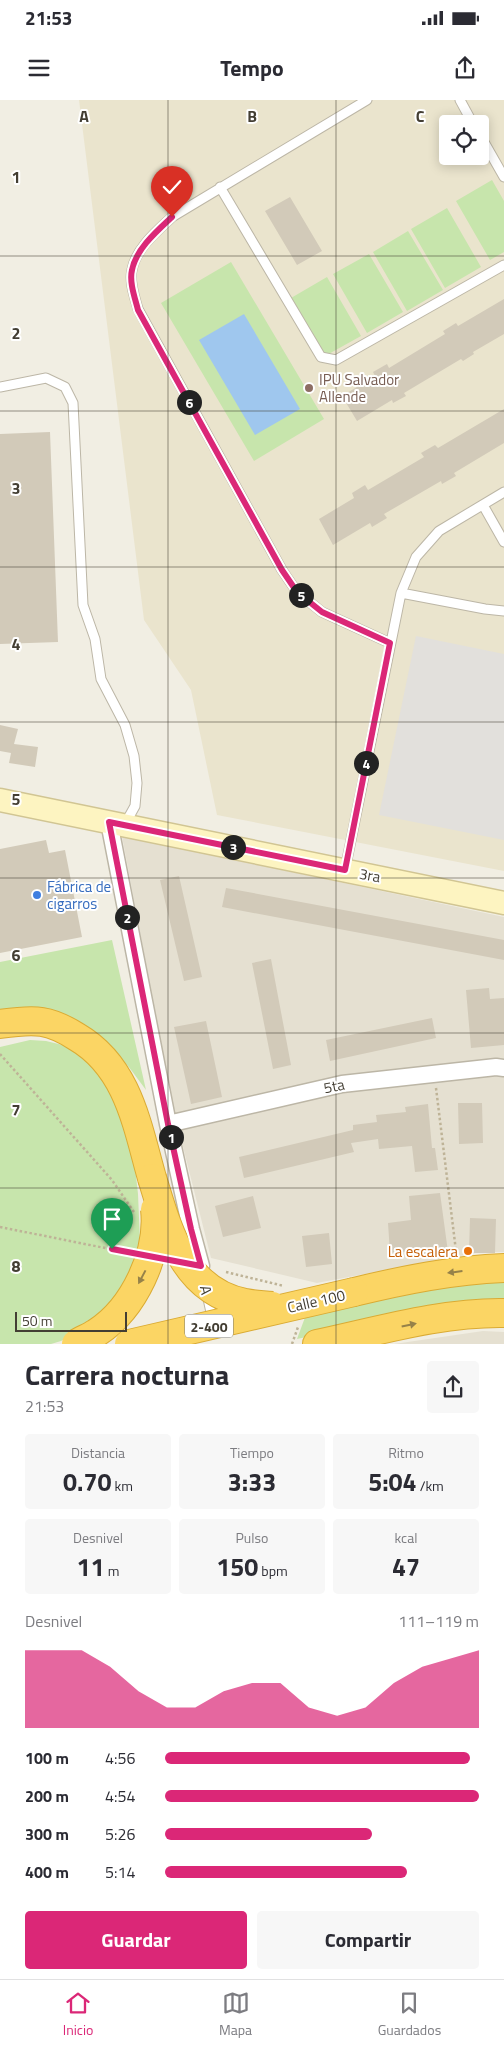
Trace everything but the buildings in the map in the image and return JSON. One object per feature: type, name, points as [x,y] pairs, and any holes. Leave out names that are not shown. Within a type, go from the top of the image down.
[{"type":"highway","points":[[0,1024],[44,1022],[66,1030],[82,1040],[111,1065],[118,1076],[131,1107],[173,1242],[193,1274],[211,1289],[244,1303],[290,1298]]},
{"type":"highway","points":[[0,1040],[32,1033],[52,1034],[82,1040]]},
{"type":"highway","points":[[76,1344],[97,1333],[119,1313],[144,1273],[152,1252],[155,1234],[156,1217],[152,1178]]},
{"type":"highway","name":"Calle 100","points":[[129,1344],[290,1298],[354,1292],[404,1280],[457,1272],[504,1268]]},
{"type":"highway","points":[[317,1344],[426,1321],[488,1313],[504,1313]]},
{"type":"street","name":"3ra","points":[[0,800],[504,903]]},
{"type":"street","name":"A","points":[[117,823],[168,1124],[201,1266]]},
{"type":"street","name":"5ta","points":[[168,1124],[342,1084],[504,1068]]},
{"type":"lane","points":[[367,100],[172,217],[153,234],[139,254],[132,271],[133,289],[138,310],[282,570],[297,592],[322,612],[390,643]]},
{"type":"lane","points":[[460,100],[469,115]]},
{"type":"lane","points":[[489,150],[504,176]]},
{"type":"lane","points":[[220,188],[321,357],[336,360],[504,265]]},
{"type":"lane","points":[[0,386],[46,378],[65,387],[74,402],[83,605],[94,639],[101,679],[125,725],[134,756],[137,782],[135,806],[117,823]]},
{"type":"lane","points":[[345,870],[401,593],[416,557],[439,531],[504,492]]},
{"type":"lane","points":[[483,505],[504,542]]},
{"type":"lane","points":[[401,593],[504,611]]},
{"type":"lane","name":"A","points":[[201,1266],[212,1317]]},
{"type":"path","points":[[0,1054],[112,1180],[135,1212]]},
{"type":"path","points":[[434,1074],[456,1251]]},
{"type":"path","points":[[0,1227],[131,1253]]},
{"type":"path","points":[[201,1266],[290,1298]]},
{"type":"shaded area","name":"IPU Salvador Allende","points":[[79,100],[504,100],[504,871],[217,815],[191,690],[144,620]]},
{"type":"shaded area","points":[[416,636],[504,654],[504,840],[379,815]]},
{"type":"shaded area","points":[[122,836],[504,917],[504,1252],[481,1252],[317,1283],[211,1258],[172,1103]]},
{"type":"shaded area","points":[[483,1331],[504,1332],[504,1344],[394,1344]]},
{"type":"green space","points":[[492,180],[504,201],[504,252],[490,260],[456,201]]},
{"type":"green space","points":[[447,208],[481,267],[445,288],[411,229]]},
{"type":"green space","points":[[408,231],[443,290],[407,311],[373,252]]},
{"type":"green space","points":[[369,254],[403,312],[367,333],[333,274]]},
{"type":"green space","points":[[231,262],[324,419],[254,461],[161,303]]},
{"type":"green space","points":[[327,277],[361,336],[325,356],[291,298]]},
{"type":"green space","points":[[112,940],[146,1090],[102,1038],[75,1019],[59,1013],[37,1009],[0,1012],[0,962]]},
{"type":"green space","points":[[30,1040],[46,1041],[75,1048],[103,1070],[133,1149],[138,1194],[140,1241],[128,1283],[90,1326],[51,1344],[0,1344],[0,1047]]},
{"type":"green space","points":[[504,1276],[504,1305],[409,1315],[297,1339],[307,1312]]},
{"type":"water","points":[[244,314],[300,409],[255,435],[199,340]]},
{"type":"place","name":"IPU Salvador Allende","points":[[309,388]]},
{"type":"place","name":"Fábrica de cigarros","points":[[37,895]]},
{"type":"place","name":"La escalera","points":[[468,1251]]},
{"type":"route","points":[[112,1249],[201,1266],[195,1248],[168,1124],[109,822],[345,870],[390,643],[322,612],[297,592],[282,570],[138,310],[133,289],[132,271],[139,254],[153,234],[172,217]]}]
